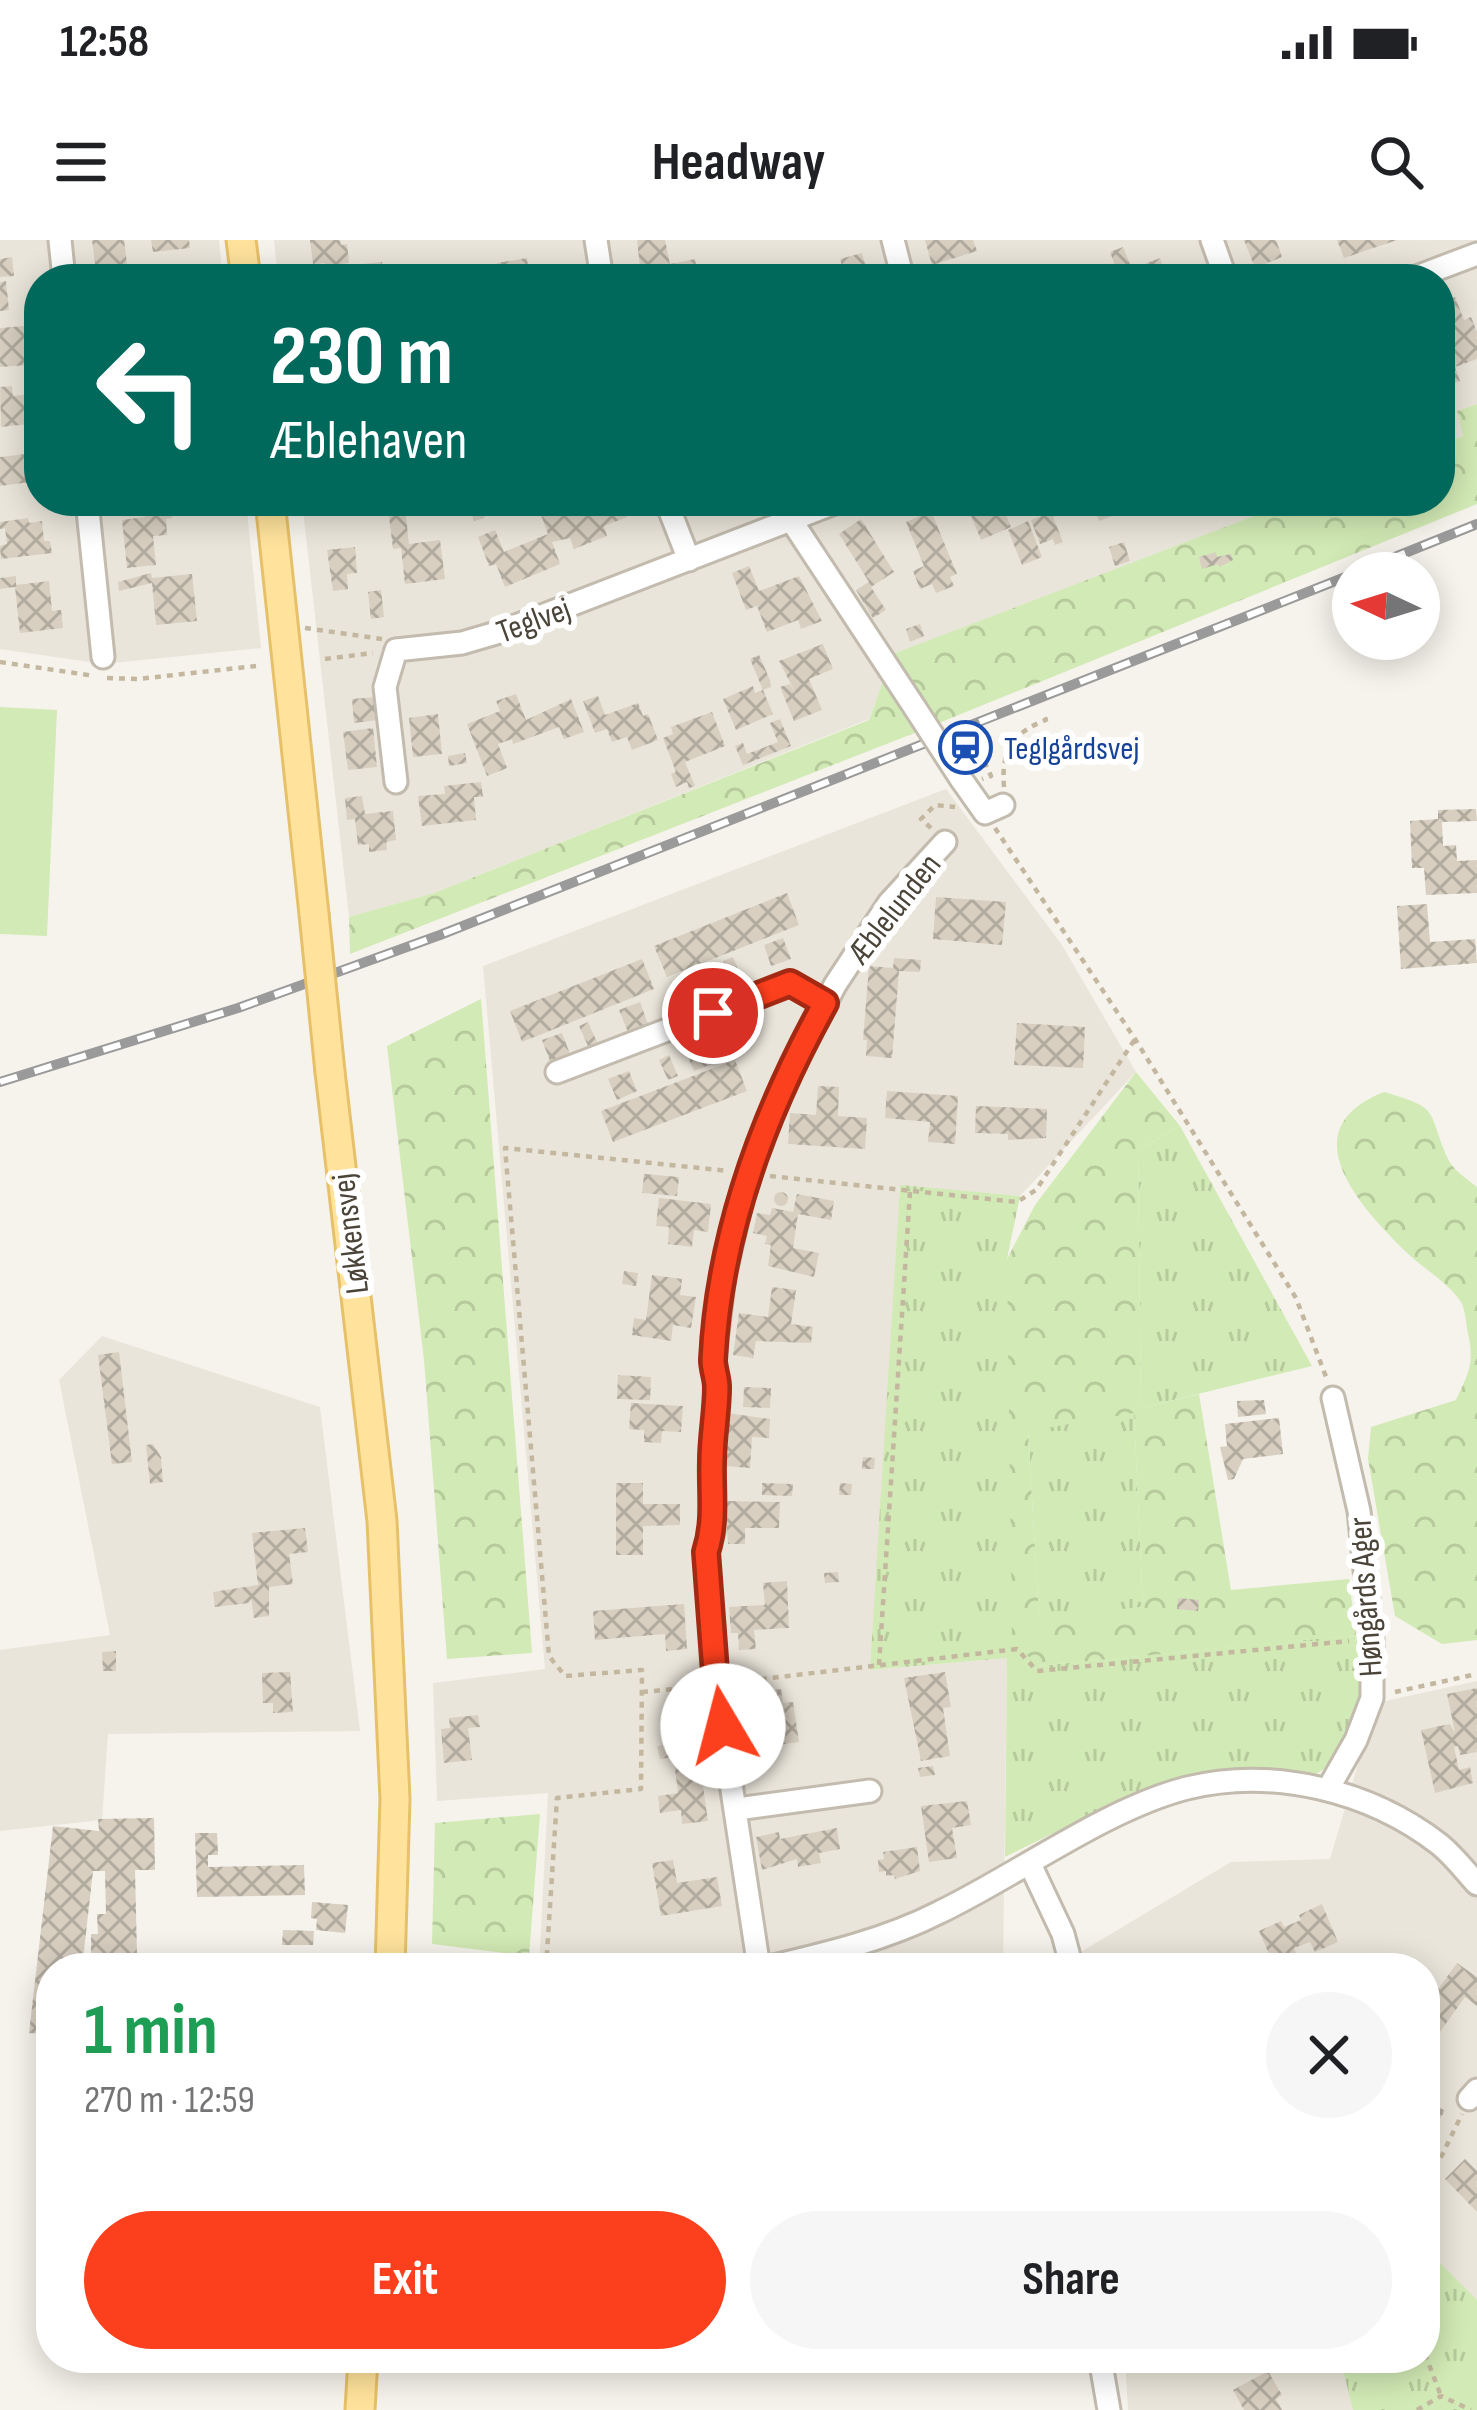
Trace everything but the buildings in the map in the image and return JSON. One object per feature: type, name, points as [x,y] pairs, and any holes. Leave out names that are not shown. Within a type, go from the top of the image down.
[{"type":"main road","name":"Løkkensvej","points":[[272,516],[382,1521],[395,1774],[390,1953]]},
{"type":"main road","points":[[360,2410],[362,2373]]},
{"type":"street","points":[[89,516],[103,657]]},
{"type":"street","points":[[672,516],[689,560]]},
{"type":"street","name":"Teglvej","points":[[396,650],[483,637],[801,516]]},
{"type":"street","points":[[791,520],[962,779],[988,806]]},
{"type":"street","points":[[396,650],[385,687],[396,782]]},
{"type":"street","name":"Æblelunden","points":[[760,1953],[716,1685],[706,1552],[712,1532],[717,1381],[713,1366],[724,1276],[748,1173],[773,1106],[825,1003],[889,903],[945,842]]},
{"type":"street","points":[[557,1072],[790,983],[825,1003]]},
{"type":"street","name":"Høngårds Ager","points":[[1328,1789],[1356,1740],[1372,1697],[1372,1639],[1359,1511],[1333,1398]]},
{"type":"street","points":[[830,1953],[936,1915],[1122,1814],[1186,1789],[1249,1779],[1328,1789],[1397,1816],[1442,1846],[1477,1884]]},
{"type":"street","points":[[737,1810],[870,1791]]},
{"type":"street","points":[[1030,1864],[1068,1953]]},
{"type":"street","points":[[1102,2373],[1108,2410]]},
{"type":"path","points":[[283,625],[383,639],[396,650]]},
{"type":"path","points":[[325,659],[396,650]]},
{"type":"path","points":[[0,662],[138,679],[256,666]]},
{"type":"path","points":[[1043,712],[1046,720],[1024,728],[1010,742],[988,806],[1296,1298],[1333,1398]]},
{"type":"path","points":[[945,842],[921,819],[934,805],[988,806]]},
{"type":"path","points":[[547,1953],[557,1798],[641,1789],[642,1670],[565,1676],[549,1656],[505,1148],[1017,1202],[1036,1190],[1135,1040]]},
{"type":"path","points":[[879,1665],[910,1190]]},
{"type":"path","points":[[642,1692],[1017,1649],[1037,1671],[1372,1639]]},
{"type":"path","points":[[1372,1697],[1477,1674]]},
{"type":"path","points":[[1440,2160],[1473,2094]]},
{"type":"path","points":[[1432,2373],[1441,2396],[1471,2410]]},
{"type":"path","points":[[1417,2410],[1441,2396]]},
{"type":"shaded area","points":[[0,240],[219,240],[221,264],[24,264],[24,516],[248,516],[261,648],[103,664],[0,649]]},
{"type":"shaded area","points":[[274,240],[1477,240],[1477,404],[1457,411],[1463,436],[1455,439],[1455,264],[276,264]]},
{"type":"shaded area","points":[[304,516],[1254,516],[894,654],[869,719],[434,893],[349,917]]},
{"type":"shaded area","points":[[946,789],[1062,945],[1136,1072],[1020,1196],[900,1186],[871,1670],[1007,1658],[1003,1953],[540,1953],[548,1793],[437,1801],[433,1683],[545,1669],[483,966]]},
{"type":"shaded area","points":[[102,1336],[320,1407],[360,1731],[108,1734],[102,1820],[0,1831],[0,1650],[110,1635],[59,1380]]},
{"type":"shaded area","points":[[1477,1681],[1477,2410],[1128,2410],[1126,2373],[1440,2373],[1440,1953],[1079,1953],[1231,1862],[1330,1859],[1376,1703]]},
{"type":"green space","points":[[1477,404],[1477,504],[1455,513],[1455,439],[1463,436],[1457,411]]},
{"type":"green space","points":[[1254,516],[1448,516],[1359,552],[1332,552],[1332,563],[350,954],[349,917],[434,893],[869,720],[893,654]]},
{"type":"green space","points":[[0,707],[57,710],[47,936],[0,934]]},
{"type":"green space","points":[[481,999],[532,1653],[447,1659],[424,1360],[387,1046]]},
{"type":"green space","points":[[1136,1072],[1180,1126],[1138,1150],[1141,1408],[1199,1394],[1231,1590],[1349,1579],[1356,1635],[1038,1666],[1012,1640],[1007,1259],[1035,1205]],"holes":[[[1134,1413],[1143,1607],[1039,1617],[1028,1431]]]},
{"type":"green space","points":[[1384,1092],[1416,1103],[1430,1114],[1450,1163],[1477,1187],[1477,1640],[1442,1644],[1395,1616],[1368,1459],[1371,1427],[1456,1400],[1471,1358],[1461,1302],[1369,1212],[1342,1168],[1337,1146],[1341,1126],[1356,1108]]},
{"type":"green space","points":[[1180,1126],[1312,1366],[1141,1408],[1138,1150]]},
{"type":"green space","points":[[900,1185],[1020,1196],[1007,1259],[1038,1666],[1355,1635],[1363,1643],[1358,1709],[1332,1764],[1316,1774],[1266,1768],[1209,1771],[1170,1781],[1135,1793],[1005,1857],[1007,1658],[870,1670]]},
{"type":"green space","points":[[1134,1412],[1143,1607],[1039,1618],[1028,1430]]},
{"type":"green space","points":[[540,1814],[529,1953],[432,1944],[435,1823]]},
{"type":"green space","points":[[1440,2263],[1477,2300],[1477,2410],[1353,2410],[1344,2373],[1440,2373]]},
{"type":"railway","points":[[1407,552],[1477,524]]},
{"type":"railway","points":[[0,1082],[238,1008],[440,935],[1332,582]]},
{"type":"place","name":"Teglgårdsvej","points":[[965,747]]},
{"type":"route","points":[[713,1013],[790,983],[825,1003],[773,1106],[748,1173],[724,1276],[713,1366],[717,1381],[712,1532],[706,1552],[723,1726]]}]
